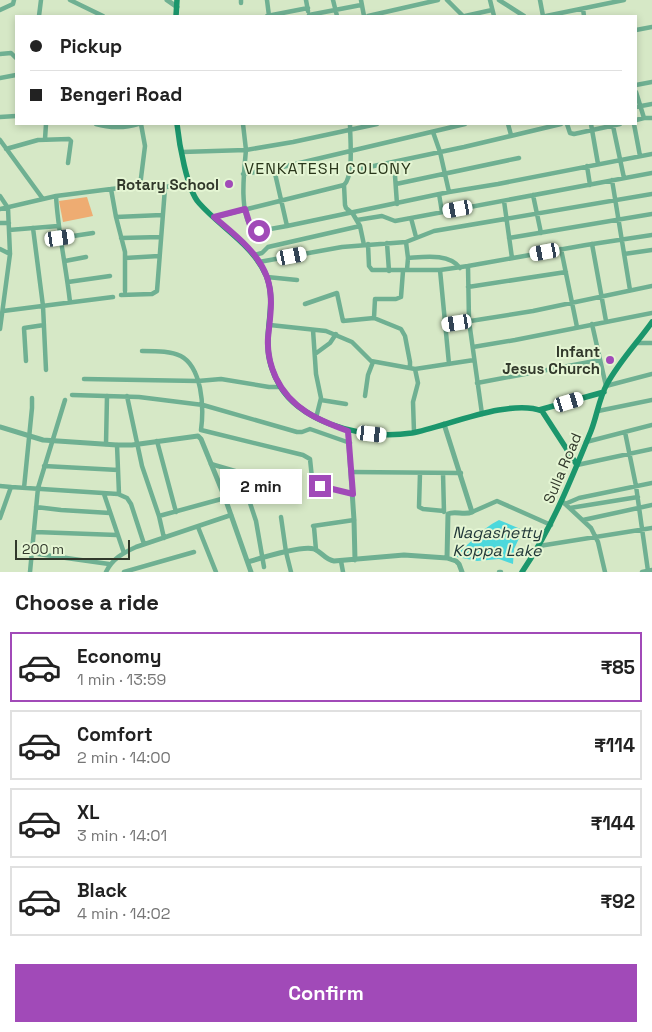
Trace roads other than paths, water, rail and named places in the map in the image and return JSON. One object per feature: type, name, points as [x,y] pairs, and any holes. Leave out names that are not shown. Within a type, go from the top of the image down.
[{"type":"main road","points":[[176,15],[177,0]]},
{"type":"main road","points":[[177,125],[191,187],[198,202],[254,255],[267,277],[272,297],[268,353],[271,367],[280,387],[300,408],[316,418],[348,431],[384,436],[414,432],[482,414],[516,409],[539,410],[605,389]]},
{"type":"main road","name":"Sulla Road","points":[[522,572],[564,502],[605,389],[620,363],[652,322]]},
{"type":"main road","points":[[539,410],[542,411],[577,465]]},
{"type":"street","points":[[0,10],[13,4],[14,0]]},
{"type":"street","points":[[39,15],[41,0]]},
{"type":"street","points":[[70,0],[101,15]]},
{"type":"street","points":[[167,0],[177,8]]},
{"type":"street","points":[[267,0],[268,15]]},
{"type":"street","points":[[306,0],[309,15]]},
{"type":"street","points":[[333,0],[336,15]]},
{"type":"street","points":[[372,15],[438,0]]},
{"type":"street","points":[[447,0],[463,15]]},
{"type":"street","points":[[490,0],[494,15]]},
{"type":"street","points":[[499,0],[521,15]]},
{"type":"street","points":[[540,0],[545,15]]},
{"type":"street","points":[[550,15],[624,0]]},
{"type":"street","points":[[314,15],[361,3]]},
{"type":"street","points":[[273,15],[308,8]]},
{"type":"street","points":[[583,9],[584,15]]},
{"type":"street","points":[[469,15],[492,10]]},
{"type":"street","points":[[637,30],[652,27]]},
{"type":"street","points":[[0,54],[14,52]]},
{"type":"street","points":[[0,78],[15,75]]},
{"type":"street","points":[[637,85],[652,82]]},
{"type":"street","points":[[644,118],[639,107],[652,104]]},
{"type":"street","points":[[0,117],[15,116]]},
{"type":"street","points":[[637,120],[652,118]]},
{"type":"street","points":[[45,139],[46,125]]},
{"type":"street","points":[[99,125],[115,127],[131,125]]},
{"type":"street","points":[[139,125],[145,150],[140,186]]},
{"type":"street","points":[[244,125],[246,150],[244,174],[245,209],[250,225],[255,230],[287,226],[449,192],[652,154]]},
{"type":"street","points":[[182,152],[246,150],[293,142],[350,126],[364,125]]},
{"type":"street","points":[[508,125],[511,135]]},
{"type":"street","points":[[350,171],[556,125]]},
{"type":"street","points":[[567,125],[571,134],[616,125]]},
{"type":"street","points":[[591,125],[598,164]]},
{"type":"street","points":[[634,125],[640,156]]},
{"type":"street","points":[[214,217],[344,185],[348,181],[350,171],[350,126]]},
{"type":"street","points":[[244,174],[274,169],[433,132],[445,126]]},
{"type":"street","points":[[613,126],[624,178]]},
{"type":"street","points":[[433,132],[440,152],[449,192]]},
{"type":"street","points":[[6,149],[45,139],[70,140],[68,163]]},
{"type":"street","points":[[0,140],[43,199]]},
{"type":"street","points":[[396,184],[519,158]]},
{"type":"street","points":[[394,162],[398,204]]},
{"type":"street","points":[[587,166],[590,185]]},
{"type":"street","points":[[274,169],[287,226]]},
{"type":"street","points":[[357,220],[382,216],[395,221],[652,173]]},
{"type":"street","points":[[612,180],[630,290]]},
{"type":"street","points":[[344,185],[345,205],[360,226],[366,244],[370,269],[405,271],[460,268],[652,235]]},
{"type":"street","points":[[0,209],[56,196],[111,188],[140,186],[165,188],[191,187]]},
{"type":"street","points":[[111,188],[125,258],[123,293],[128,296],[156,293],[165,188]]},
{"type":"street","points":[[439,194],[442,212]]},
{"type":"street","points":[[259,262],[366,244],[406,242],[434,231],[652,194]]},
{"type":"street","points":[[533,195],[541,233]]},
{"type":"street","points":[[0,196],[8,208],[7,242],[10,243]]},
{"type":"street","points":[[56,196],[58,226],[70,302]]},
{"type":"street","points":[[504,201],[512,258]]},
{"type":"street","points":[[509,238],[652,214]]},
{"type":"street","points":[[116,217],[162,215]]},
{"type":"street","points":[[411,218],[416,237]]},
{"type":"street","points":[[0,223],[8,223]]},
{"type":"street","points":[[0,329],[10,254],[8,223]]},
{"type":"street","points":[[9,230],[58,226]]},
{"type":"street","points":[[254,255],[262,253],[268,247],[360,226]]},
{"type":"street","points":[[33,228],[44,306],[46,370]]},
{"type":"street","points":[[60,238],[93,233]]},
{"type":"street","points":[[121,238],[160,237]]},
{"type":"street","points":[[374,318],[375,299],[396,299],[401,297],[408,258],[406,242]]},
{"type":"street","points":[[388,244],[389,271]]},
{"type":"street","points":[[592,244],[606,321]]},
{"type":"street","points":[[0,249],[10,254]]},
{"type":"street","points":[[562,249],[577,327]]},
{"type":"street","points":[[624,254],[652,250]]},
{"type":"street","points":[[125,258],[159,256]]},
{"type":"street","points":[[65,261],[86,257]]},
{"type":"street","points":[[408,258],[438,257],[457,263],[460,268]]},
{"type":"street","points":[[468,266],[469,322],[482,414]]},
{"type":"street","points":[[440,270],[449,364]]},
{"type":"street","points":[[468,287],[566,272]]},
{"type":"street","points":[[0,275],[7,278]]},
{"type":"street","points":[[68,282],[110,276]]},
{"type":"street","points":[[267,277],[297,280]]},
{"type":"street","points":[[445,325],[533,311],[652,286]]},
{"type":"street","points":[[304,304],[337,293],[343,321],[374,318],[401,329],[418,383],[413,402],[414,432]]},
{"type":"street","points":[[2,307],[44,306],[113,296]]},
{"type":"street","points":[[473,347],[652,313]]},
{"type":"street","points":[[270,324],[336,334],[352,342],[373,362],[413,368],[474,360]]},
{"type":"street","points":[[592,324],[605,389],[652,374]]},
{"type":"street","points":[[26,361],[24,328],[44,325]]},
{"type":"street","points":[[313,330],[320,400],[316,418]]},
{"type":"street","points":[[315,354],[330,343],[336,334]]},
{"type":"street","points":[[637,343],[652,343]]},
{"type":"street","points":[[142,351],[163,351],[178,355],[187,360],[196,372],[203,404],[201,430],[198,436]]},
{"type":"street","points":[[477,382],[600,360]]},
{"type":"street","points":[[365,396],[368,375],[373,362]]},
{"type":"street","points":[[84,379],[198,381],[221,379],[280,387]]},
{"type":"street","points":[[72,395],[127,396],[203,404],[297,432],[310,429],[350,443]]},
{"type":"street","points":[[106,444],[107,396]]},
{"type":"street","points":[[127,396],[142,466],[159,516],[164,538]]},
{"type":"street","points":[[25,488],[32,398]]},
{"type":"street","points":[[30,572],[35,532],[36,488],[65,400]]},
{"type":"street","points":[[320,400],[346,404]]},
{"type":"street","points":[[598,411],[652,400]]},
{"type":"street","points":[[444,424],[472,512]]},
{"type":"street","points":[[586,442],[652,425]]},
{"type":"street","points":[[0,428],[51,441],[117,445],[198,436]]},
{"type":"street","points":[[201,430],[303,455],[310,459],[312,478],[316,485],[353,494]]},
{"type":"street","points":[[348,431],[353,494],[355,560]]},
{"type":"street","points":[[625,432],[650,571],[642,572]]},
{"type":"street","points":[[198,436],[201,439],[232,515],[251,572]]},
{"type":"street","points":[[157,441],[176,512]]},
{"type":"street","points":[[117,445],[119,494]]},
{"type":"street","points":[[577,465],[652,449]]},
{"type":"street","points":[[211,464],[273,482]]},
{"type":"street","points":[[44,466],[118,470]]},
{"type":"street","points":[[351,472],[460,473]]},
{"type":"street","points":[[420,472],[419,507],[422,509],[467,514],[497,500],[551,524]]},
{"type":"street","points":[[443,473],[447,558]]},
{"type":"street","points":[[564,502],[652,483]]},
{"type":"street","points":[[0,486],[119,494],[127,498],[131,504],[144,544]]},
{"type":"street","points":[[0,518],[11,487]]},
{"type":"street","points":[[104,494],[124,553]]},
{"type":"street","points":[[248,497],[256,521],[264,567]]},
{"type":"street","points":[[570,508],[638,497]]},
{"type":"street","points":[[159,516],[225,498]]},
{"type":"street","points":[[564,502],[591,528],[598,542],[605,572]]},
{"type":"street","points":[[583,520],[652,505]]},
{"type":"street","points":[[36,507],[110,513]]},
{"type":"street","points":[[106,572],[109,564],[124,553],[144,544],[232,515]]},
{"type":"street","points":[[281,517],[291,572]]},
{"type":"street","points":[[316,550],[313,526],[354,520]]},
{"type":"street","points":[[198,526],[216,572]]},
{"type":"street","points":[[539,546],[652,528]]},
{"type":"street","points":[[35,532],[117,536]]},
{"type":"street","points":[[248,562],[286,552],[310,549],[316,550],[331,561],[404,555],[447,558],[456,561],[462,572]]},
{"type":"street","points":[[124,572],[143,570],[194,552]]},
{"type":"street","points":[[31,553],[109,564]]},
{"type":"street","points":[[341,561],[343,572]]},
{"type":"water","name":"Nagashetty Koppa Lake","points":[[499,520],[523,530],[514,549],[513,564],[499,559],[477,561],[452,556],[486,528]]},
{"type":"place","name":"Rotary School","points":[[229,184]]},
{"type":"place","name":"Infant Jesus Church","points":[[610,360]]},
{"type":"district","name":"VENKATESH COLONY","points":[[328,168]]}]
